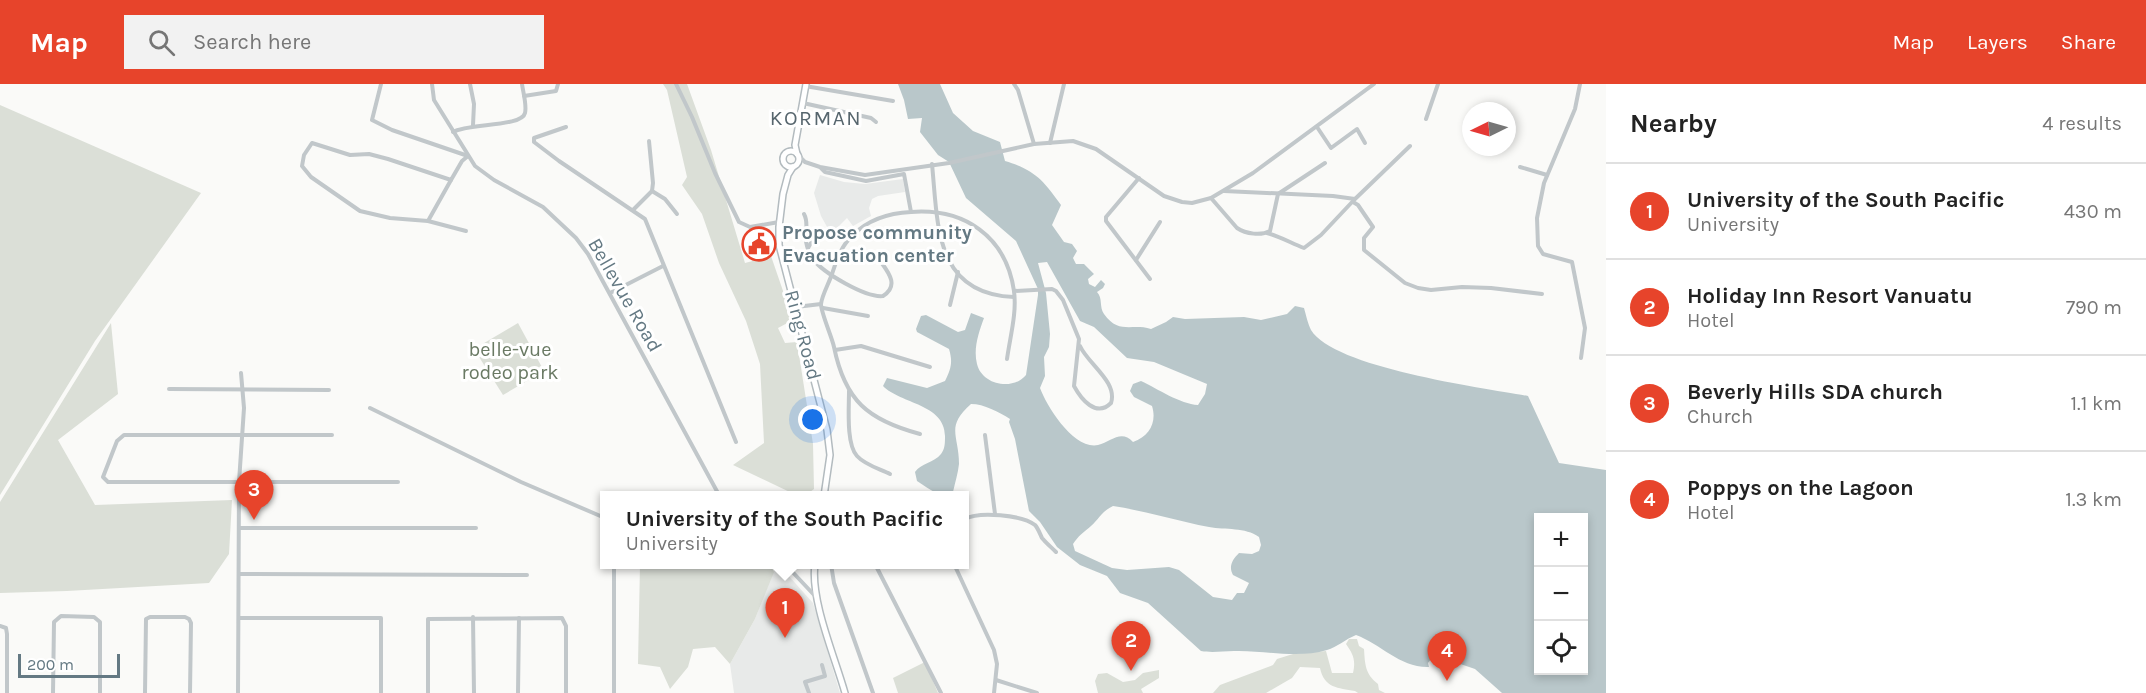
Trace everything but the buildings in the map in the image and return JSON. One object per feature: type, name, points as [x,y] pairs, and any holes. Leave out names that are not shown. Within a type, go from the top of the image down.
[{"type":"main road","points":[[795,145],[784,157],[786,165],[795,166],[798,155],[795,145],[806,85]]},
{"type":"main road","points":[[789,152],[798,155]]},
{"type":"main road","name":"Ring Road","points":[[786,165],[788,175],[779,222],[779,245],[829,437],[826,491]]},
{"type":"main road","name":"Ring Road","points":[[788,175],[795,166]]},
{"type":"main road","points":[[815,569],[816,597],[845,693]]},
{"type":"street","points":[[381,84],[372,120],[392,130],[468,156],[459,166],[428,221]]},
{"type":"street","name":"Bellevue Road","points":[[432,84],[434,100],[468,156],[483,174],[543,207],[588,254],[717,491]]},
{"type":"street","points":[[470,84],[474,104],[473,125]]},
{"type":"street","points":[[453,132],[473,125],[513,122],[522,119],[525,113],[522,84]]},
{"type":"street","points":[[524,96],[556,91],[558,84]]},
{"type":"street","points":[[676,84],[738,222],[750,227],[779,222]]},
{"type":"street","points":[[1014,84],[1018,90],[1034,144]]},
{"type":"street","points":[[1050,143],[1064,84]]},
{"type":"street","points":[[798,155],[805,162],[866,180],[887,177],[932,164],[948,163],[1034,144],[1070,141],[1096,149],[1164,196],[1192,203],[1210,198],[1234,184],[1317,127],[1374,84]]},
{"type":"street","points":[[1426,119],[1438,84]]},
{"type":"street","points":[[1580,84],[1575,109],[1547,175],[1537,218],[1538,246],[1543,254],[1572,262],[1585,328],[1581,358]]},
{"type":"street","points":[[806,85],[893,101]]},
{"type":"street","points":[[802,103],[873,118],[876,122]]},
{"type":"street","points":[[566,127],[534,138],[534,142],[645,219],[736,442]]},
{"type":"street","points":[[1317,127],[1331,148],[1357,129],[1365,143]]},
{"type":"street","points":[[633,210],[652,191],[649,141]]},
{"type":"street","points":[[451,180],[388,159],[369,154],[350,155],[312,143],[301,162],[304,170],[356,209],[390,218],[428,221],[466,231]]},
{"type":"street","points":[[1210,198],[1234,226],[1252,233],[1267,232],[1286,238],[1304,248],[1321,235],[1410,146]]},
{"type":"street","points":[[795,166],[805,162]]},
{"type":"street","points":[[1267,232],[1270,231],[1278,194],[1325,163]]},
{"type":"street","points":[[932,164],[942,246],[950,262],[965,280],[980,290],[1014,297]]},
{"type":"street","points":[[1520,167],[1547,175]]},
{"type":"street","points":[[852,176],[884,172],[904,174],[911,212]]},
{"type":"street","points":[[884,172],[887,177]]},
{"type":"street","points":[[875,173],[876,179]]},
{"type":"street","points":[[866,175],[866,180]]},
{"type":"street","points":[[1139,178],[1106,219],[1150,279]]},
{"type":"street","points":[[1234,184],[1244,192]]},
{"type":"street","points":[[652,191],[665,199],[677,214]]},
{"type":"street","points":[[1223,191],[1354,201],[1373,227],[1364,238],[1364,250],[1405,283],[1418,288],[1431,290],[1474,287],[1542,294]]},
{"type":"street","points":[[920,434],[902,429],[865,410],[849,391],[842,375],[822,306],[835,261],[858,230],[879,218],[911,212],[936,211],[955,216],[973,225],[993,241],[1004,258],[1014,291],[1014,312],[1007,358]]},
{"type":"street","points":[[804,214],[807,219],[805,236],[808,249],[814,261],[825,271],[866,293],[884,296],[891,290],[892,283],[890,274],[881,262]]},
{"type":"street","points":[[1136,260],[1160,222]]},
{"type":"street","points":[[610,293],[663,266]]},
{"type":"street","points":[[950,305],[958,272]]},
{"type":"street","points":[[1014,291],[1052,289],[1059,294],[1078,332],[1080,346],[1074,386],[1090,406],[1105,408],[1111,403],[1112,392],[1108,383],[1080,346]]},
{"type":"street","points":[[796,307],[822,306],[868,316]]},
{"type":"street","points":[[835,350],[861,346],[930,366]]},
{"type":"street","points":[[238,693],[238,528],[243,390],[241,373]]},
{"type":"street","points":[[169,389],[329,390]]},
{"type":"street","points":[[849,391],[849,421],[855,454],[864,462],[890,474]]},
{"type":"street","points":[[370,408],[521,482],[600,516]]},
{"type":"street","points":[[332,435],[124,435],[117,441],[103,474],[104,479],[108,482],[398,482]]},
{"type":"street","points":[[985,435],[995,514]]},
{"type":"street","points":[[969,518],[979,514],[995,514],[1035,526],[1042,538],[1056,552]]},
{"type":"street","points":[[238,528],[476,528]]},
{"type":"street","points":[[614,569],[614,693]]},
{"type":"street","points":[[790,569],[816,597]]},
{"type":"street","points":[[832,569],[834,583],[873,693]]},
{"type":"street","points":[[877,569],[941,693]]},
{"type":"street","points":[[956,569],[990,638],[997,664],[994,693]]},
{"type":"street","points":[[239,574],[527,575]]},
{"type":"street","points":[[53,693],[54,622],[61,616],[94,617],[100,622],[100,693]]},
{"type":"street","points":[[145,693],[146,619],[185,617],[191,623],[190,693]]},
{"type":"street","points":[[473,617],[474,693]]},
{"type":"street","points":[[428,693],[428,619],[473,617],[562,618],[566,626],[566,693]]},
{"type":"street","points":[[238,618],[381,618],[381,693]]},
{"type":"street","points":[[518,693],[519,618]]},
{"type":"street","points":[[0,626],[6,628],[7,634],[7,693]]},
{"type":"street","points":[[809,693],[805,682],[825,676],[822,665]]},
{"type":"street","points":[[996,680],[1037,693]]},
{"type":"shaded area","points":[[898,84],[940,84],[953,113],[973,131],[1000,142],[1005,161],[1024,168],[1043,182],[1061,205],[1052,225],[1064,242],[1072,244],[1077,251],[1073,258],[1076,264],[1084,264],[1094,274],[1088,279],[1089,284],[1095,287],[1101,280],[1105,284],[1097,292],[1104,314],[1115,324],[1151,329],[1173,317],[1185,319],[1244,317],[1261,320],[1287,314],[1295,306],[1304,308],[1311,330],[1325,343],[1348,355],[1446,382],[1528,396],[1559,463],[1606,470],[1606,693],[1502,693],[1475,669],[1434,655],[1428,663],[1429,667],[1409,664],[1356,635],[1331,649],[1316,653],[1201,651],[1148,603],[1120,593],[1107,576],[1080,565],[1057,547],[1040,522],[1029,511],[1010,419],[986,407],[971,404],[958,419],[955,432],[959,464],[953,491],[932,491],[917,481],[915,472],[938,457],[943,450],[945,436],[943,425],[930,411],[883,386],[887,378],[927,388],[945,381],[951,365],[949,349],[917,332],[921,316],[926,315],[958,332],[965,330],[971,313],[984,318],[976,346],[976,358],[980,371],[991,381],[1014,383],[1026,375],[1038,295],[1038,289],[1016,241],[966,198],[949,162],[938,155],[920,132],[922,118],[908,119]],"holes":[[[1047,262],[1080,321],[1094,327],[1127,358],[1154,362],[1207,384],[1205,394],[1198,405],[1177,399],[1141,381],[1133,384],[1130,391],[1134,397],[1152,406],[1153,423],[1144,436],[1133,442],[1129,438],[1120,436],[1098,445],[1089,445],[1080,441],[1055,416],[1040,388],[1045,376],[1044,357],[1049,347],[1050,334],[1046,293],[1038,263]],[[1113,506],[1209,527],[1242,530],[1259,537],[1261,545],[1259,551],[1252,554],[1239,553],[1231,566],[1233,575],[1249,583],[1244,593],[1237,593],[1232,600],[1213,597],[1179,570],[1169,567],[1127,570],[1112,568],[1075,551],[1073,544],[1075,541],[1109,508]]]},
{"type":"shaded area","points":[[820,175],[844,182],[865,184],[903,179],[905,192],[872,199],[869,208],[871,216],[853,226],[847,218],[831,234],[821,216],[814,193]]},
{"type":"shaded area","points":[[774,569],[783,569],[813,603],[840,693],[734,693],[730,664],[755,619]]},
{"type":"green space","points":[[663,84],[687,84],[711,150],[745,263],[771,256],[793,320],[778,328],[785,343],[797,342],[813,444],[814,489],[811,491],[788,491],[733,465],[764,443],[760,364],[746,321],[719,263],[702,214],[682,185],[687,177],[667,90]]},
{"type":"green space","points":[[0,105],[201,193],[95,341],[0,495]]},
{"type":"green space","points":[[111,323],[118,394],[58,440],[95,505],[232,500],[229,554],[209,583],[0,593],[0,502]]},
{"type":"green space","name":"belle-vue rodeo park","points":[[518,323],[544,371],[503,395],[474,349]]},
{"type":"green space","points":[[640,569],[772,569],[774,572],[755,619],[730,664],[715,647],[693,649],[688,667],[670,689],[660,667],[638,664]]},
{"type":"green space","points":[[1349,639],[1357,639],[1359,646],[1364,649],[1368,672],[1378,684],[1379,690],[1385,693],[1358,693],[1338,688],[1325,680],[1320,668],[1300,667],[1292,678],[1266,693],[1213,693],[1220,685],[1273,665],[1277,659],[1293,654],[1326,651],[1332,673],[1353,673],[1353,657],[1346,644]]},
{"type":"green space","points":[[925,662],[938,693],[898,693],[893,678]]},
{"type":"green space","points":[[1159,670],[1159,678],[1141,689],[1143,693],[1098,693],[1095,681],[1098,674],[1107,673],[1123,682],[1135,680],[1143,673]]},
{"type":"place","name":"Propose community Evacuation center","points":[[759,244]]},
{"type":"place","name":"Beverly Hills SDA church","points":[[254,520]]},
{"type":"place","name":"University of the South Pacific","points":[[785,638]]},
{"type":"place","name":"Holiday Inn Resort Vanuatu","points":[[1131,671]]},
{"type":"place","name":"Poppys on the Lagoon","points":[[1447,681]]},
{"type":"district","name":"KORMAN","points":[[816,118]]}]
